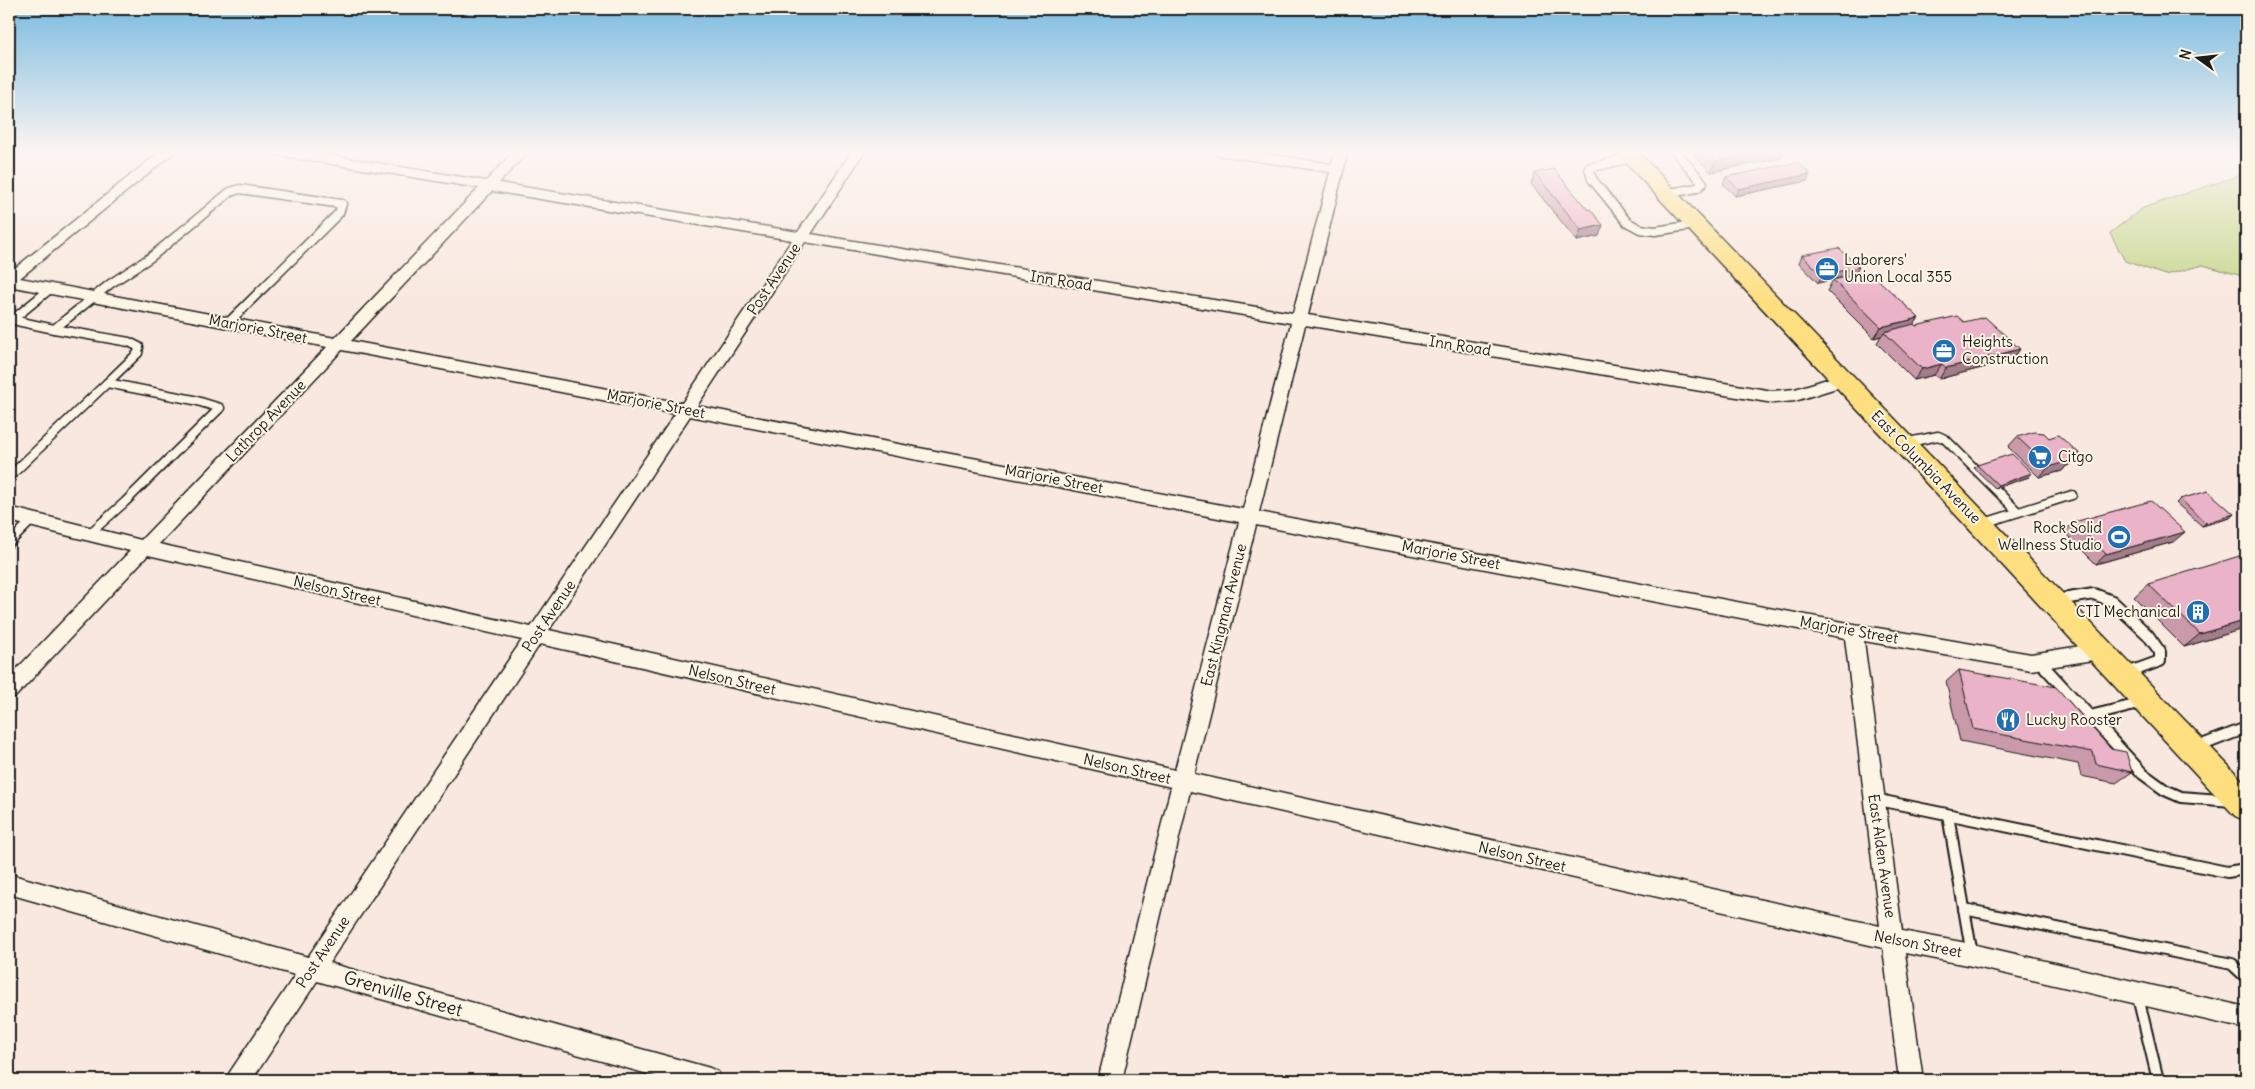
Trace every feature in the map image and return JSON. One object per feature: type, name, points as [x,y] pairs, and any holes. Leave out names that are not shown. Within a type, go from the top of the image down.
[{"type":"main road","name":"East Columbia Avenue","points":[[1673,202],[1981,524],[2244,804]]},
{"type":"street","points":[[9,280],[107,202]]},
{"type":"street","name":"Lathrop Avenue","points":[[9,690],[474,202]]},
{"type":"street","name":"Inn Road","points":[[579,202],[1773,397],[1795,395],[1843,380]]},
{"type":"street","name":"Post Avenue","points":[[238,1080],[826,202]]},
{"type":"street","name":"East Kingman Avenue","points":[[1110,1080],[1182,782],[1329,202]]},
{"type":"street","name":"Marjorie Street","points":[[9,280],[92,298],[1854,632],[2031,662],[2099,651]]},
{"type":"street","name":"Nelson Street","points":[[9,514],[88,535],[1182,782],[1894,940],[1972,955],[2246,1018]]},
{"type":"street","name":"East Alden Avenue","points":[[1854,632],[1874,799],[1912,1080]]},
{"type":"street","name":"Grenville Street","points":[[9,884],[710,1080]]},
{"type":"lane","points":[[54,329],[92,298],[151,257],[218,202]]},
{"type":"lane","points":[[228,323],[339,213],[342,204],[335,202]]},
{"type":"lane","points":[[1611,202],[1627,222],[1640,229],[1655,231],[1695,225]]},
{"type":"lane","points":[[9,477],[138,353],[139,347],[129,342],[17,321],[17,316],[50,289]]},
{"type":"lane","points":[[88,535],[125,502],[220,408],[194,400],[107,383]]},
{"type":"lane","points":[[1904,444],[1938,436],[1945,439],[2018,512]]},
{"type":"lane","points":[[1981,524],[2072,495]]},
{"type":"lane","points":[[9,543],[32,520]]},
{"type":"lane","points":[[2052,601],[2094,594],[2112,601],[2148,636],[2160,652],[2160,661],[2122,675]]},
{"type":"lane","points":[[2039,660],[2143,774],[2165,790],[2180,797],[2244,804]]},
{"type":"lane","points":[[2090,716],[2147,702]]},
{"type":"lane","points":[[2192,749],[2246,728]]},
{"type":"lane","points":[[1874,799],[2227,872],[2246,869]]},
{"type":"lane","points":[[1948,815],[1972,955]]},
{"type":"lane","points":[[1964,909],[2232,964],[2246,977]]},
{"type":"lane","points":[[2137,992],[2158,1080]]},
{"type":"green space","points":[[2161,202],[2246,202],[2246,277],[2203,265],[2165,275],[2125,261],[2110,233],[2143,208]]},
{"type":"building","points":[[1558,202],[1581,202],[1603,225],[1581,230]]},
{"type":"building","points":[[1839,248],[1859,267],[1822,275],[1802,255]]},
{"type":"building","points":[[1870,272],[1919,318],[1881,327],[1833,280]]},
{"type":"building","name":"Heights Construction","points":[[1957,316],[1964,322],[1985,317],[2020,349],[1946,368],[1942,364],[1922,369],[1884,332],[1914,324],[1916,326]]},
{"type":"building","points":[[2034,432],[2044,433],[2049,438],[2058,435],[2080,454],[2069,458],[2071,460],[2049,467],[2017,437]]},
{"type":"building","name":"Citgo","points":[[2012,454],[2032,473],[1998,485],[1977,465]]},
{"type":"building","points":[[2208,491],[2234,514],[2206,523],[2180,499]]},
{"type":"building","name":"Rock Solid Wellness Studio","points":[[2151,501],[2185,532],[2106,554],[2074,522]]},
{"type":"building","name":"CTI Mechanical","points":[[2246,554],[2246,620],[2200,634],[2148,584]]},
{"type":"building","points":[[1959,670],[2056,687],[2111,749],[2126,752],[2132,772],[2096,764],[2093,752],[1973,729]]},
{"type":"place","name":"Laborers' Union Local 355","points":[[1827,269]]},
{"type":"place","name":"Heights Construction","points":[[1944,351]]},
{"type":"place","name":"Citgo","points":[[2040,457]]},
{"type":"place","name":"Rock Solid Wellness Studio","points":[[2119,537]]},
{"type":"place","name":"CTI Mechanical","points":[[2198,612]]},
{"type":"place","name":"Lucky Rooster","points":[[2008,720]]}]
